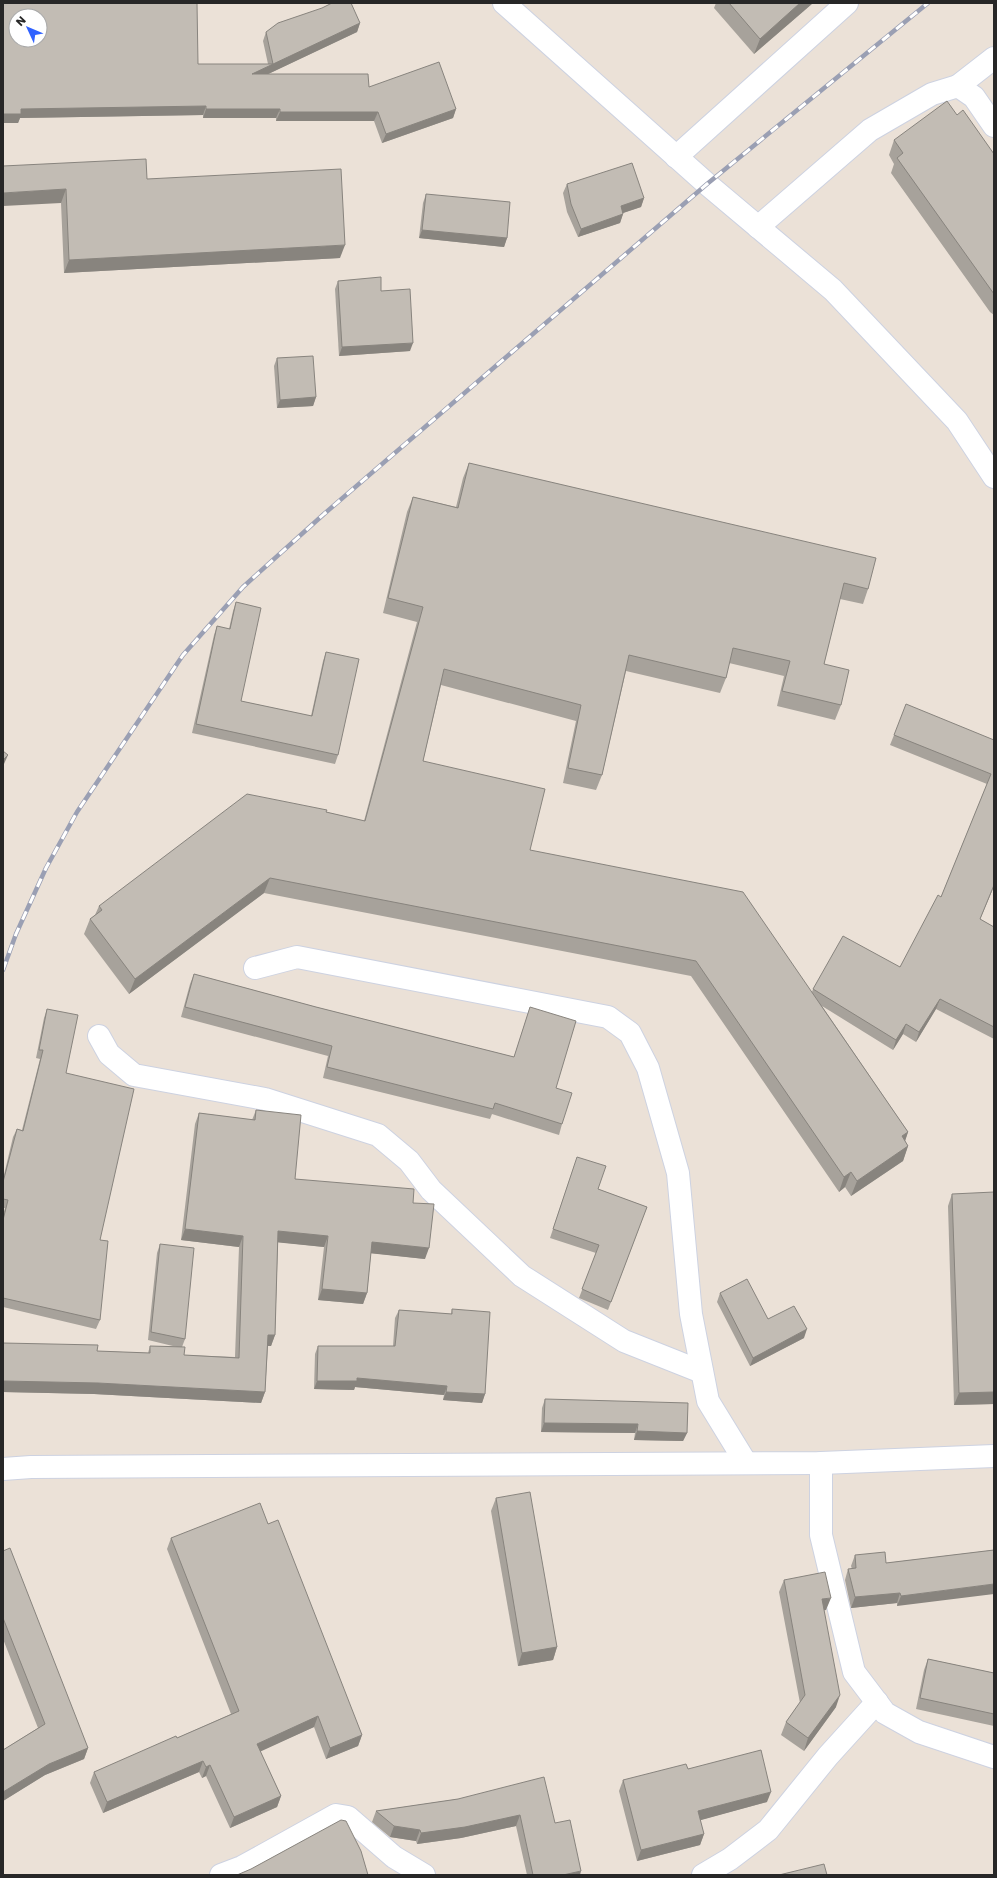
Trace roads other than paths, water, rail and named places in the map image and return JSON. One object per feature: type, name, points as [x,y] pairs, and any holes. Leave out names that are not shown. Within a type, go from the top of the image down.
[{"type":"street","points":[[504,3],[676,157],[833,290],[958,421],[994,477]]},
{"type":"street","points":[[676,157],[847,3]]},
{"type":"street","points":[[758,227],[870,130],[932,94],[958,86],[994,58]]},
{"type":"street","points":[[958,86],[974,97],[994,126]]},
{"type":"street","points":[[255,968],[298,957],[608,1017],[630,1033],[648,1068],[678,1173],[691,1314],[708,1401],[746,1463]]},
{"type":"street","points":[[99,1036],[108,1054],[134,1075],[265,1099],[378,1135],[409,1161],[430,1190],[522,1276],[624,1340],[702,1372]]},
{"type":"street","points":[[3,1469],[31,1467],[821,1463],[994,1456]]},
{"type":"street","points":[[821,1463],[821,1535],[854,1672],[885,1713],[919,1732],[994,1757]]},
{"type":"street","points":[[703,1875],[731,1867],[768,1830],[828,1756],[878,1702]]},
{"type":"street","points":[[221,1875],[242,1867],[336,1815],[348,1817],[394,1857],[424,1875]]},
{"type":"railway","points":[[3,970],[16,934],[46,868],[77,812],[183,655],[243,587],[324,514],[707,184],[928,3]]}]
